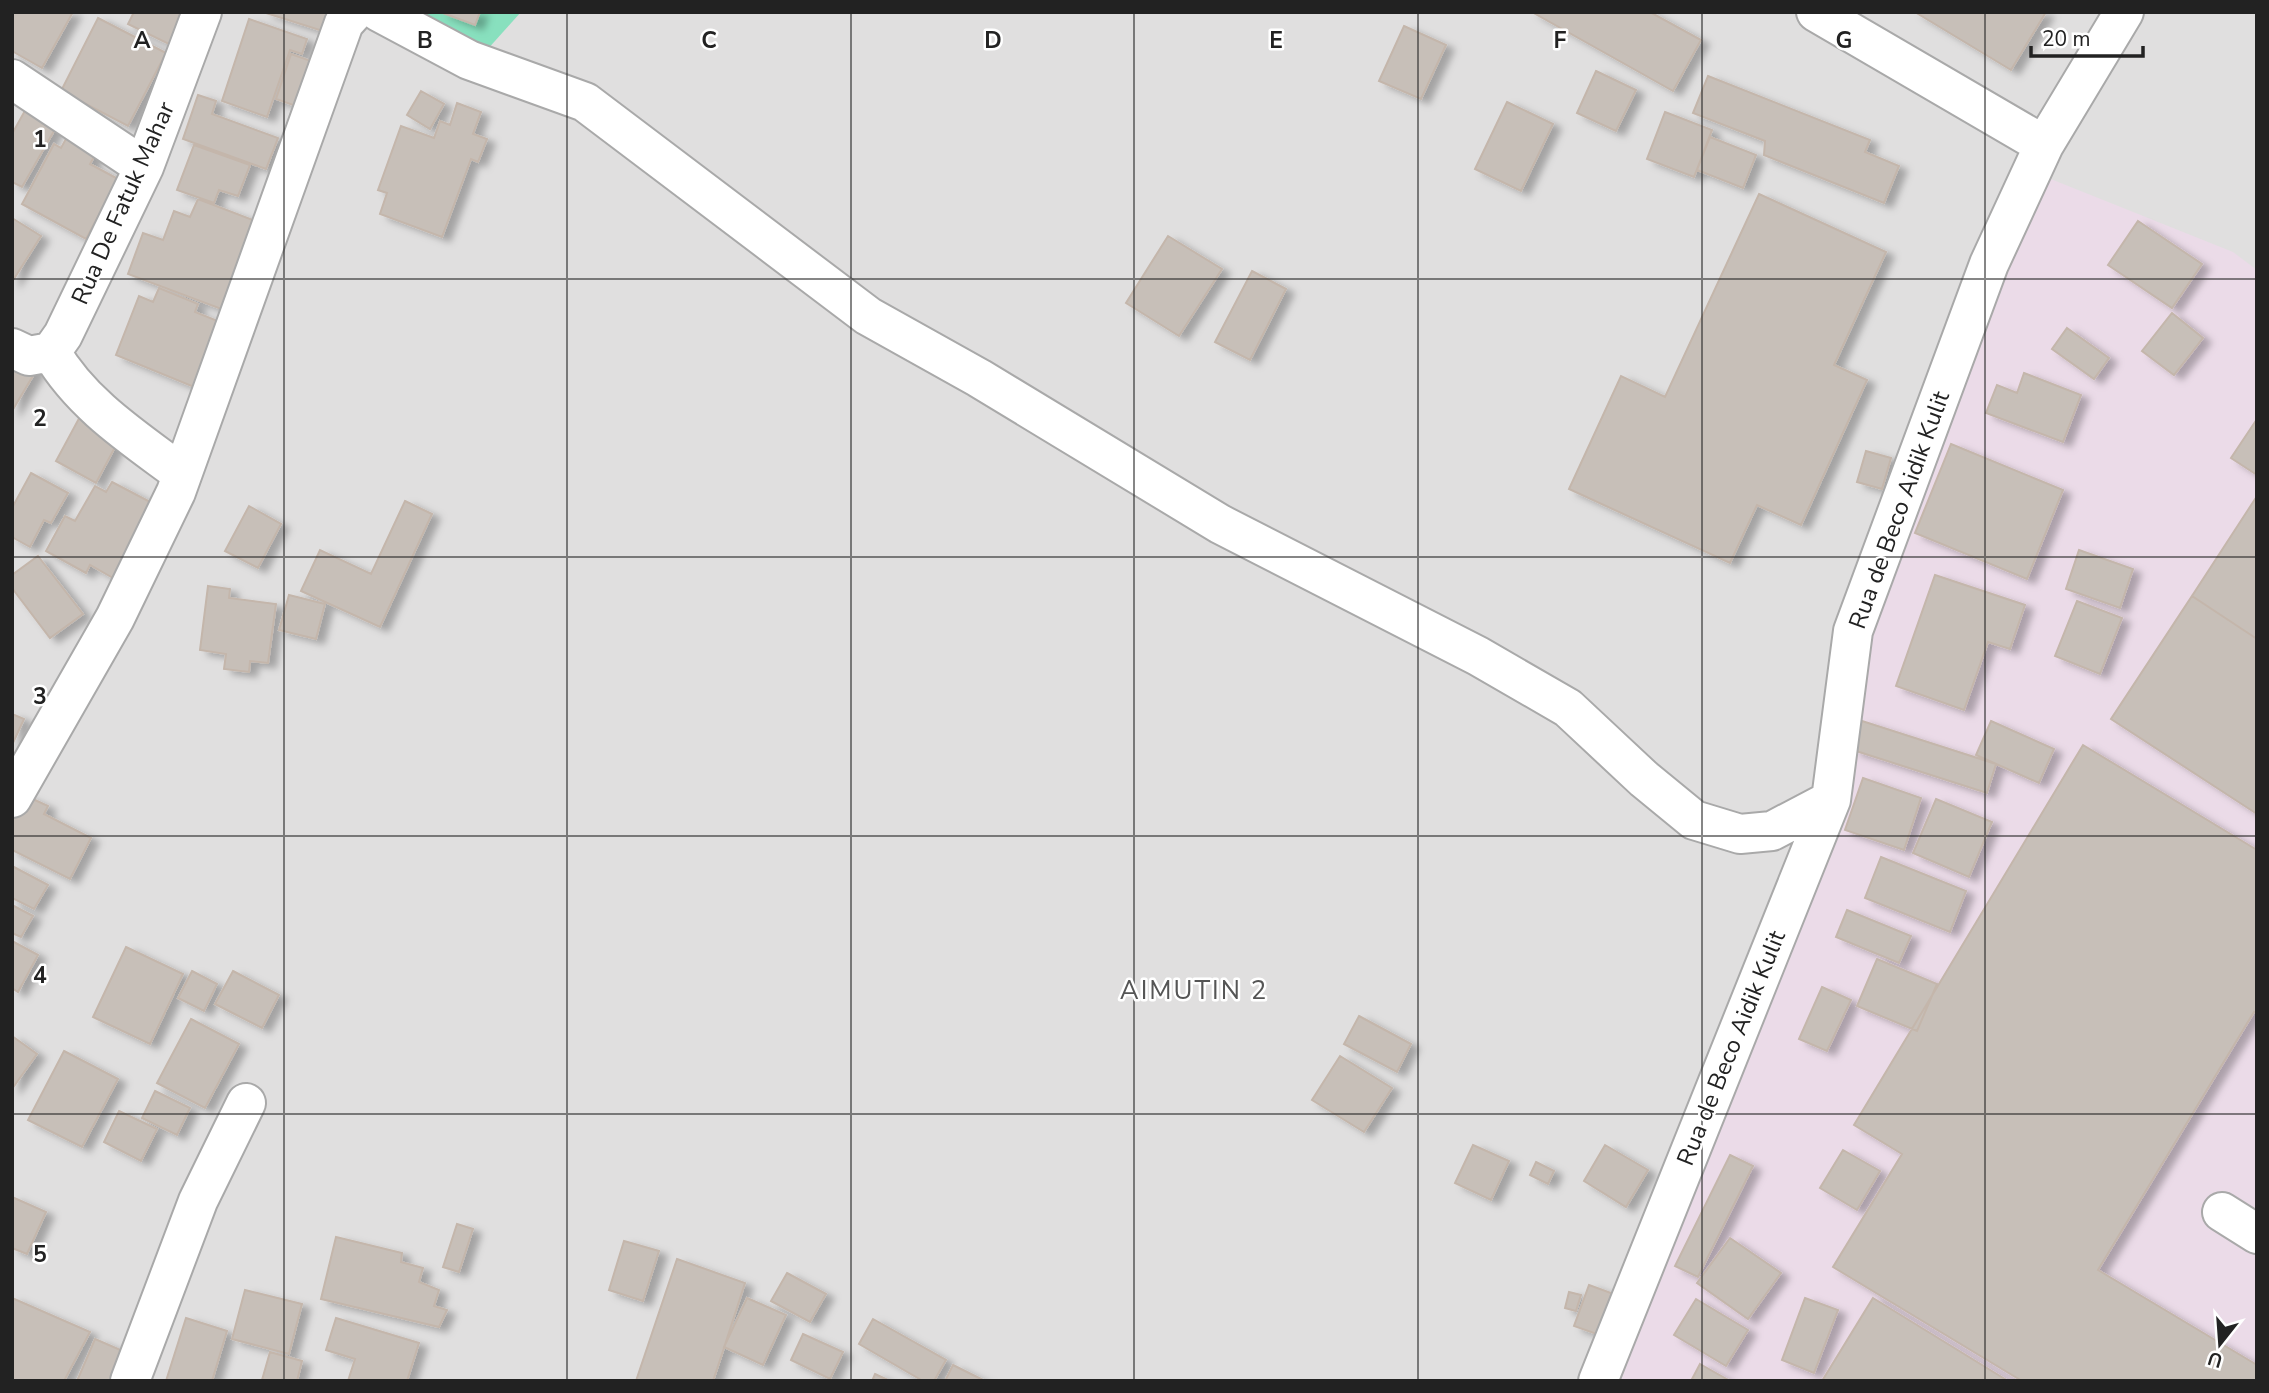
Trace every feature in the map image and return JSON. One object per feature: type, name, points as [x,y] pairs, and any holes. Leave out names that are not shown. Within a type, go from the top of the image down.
[{"type":"street","name":"Rua De Fatuk Mahar","points":[[51,352],[63,335],[144,167],[202,12]]},
{"type":"street","points":[[12,798],[115,618],[183,474],[344,23],[354,12]]},
{"type":"street","points":[[379,12],[469,60],[585,102],[868,316],[979,378],[1220,524],[1478,656],[1568,708],[1644,779],[1694,820],[1740,834],[1772,831],[1831,800]]},
{"type":"street","points":[[1816,12],[2044,145]]},
{"type":"street","name":"Rua de Beco Aidik Kulit","points":[[1598,1381],[1831,800],[1853,631],[1989,264],[2044,145],[2124,12]]},
{"type":"street","points":[[12,79],[144,167]]},
{"type":"street","points":[[12,348],[29,356],[51,352],[66,379],[101,413],[183,474]]},
{"type":"street","points":[[130,1381],[198,1201],[246,1103]]},
{"type":"street","points":[[2222,1212],[2257,1234]]},
{"type":"shaded area","points":[[12,12],[2257,12],[2257,1381],[12,1381]]},
{"type":"shaded area","points":[[2028,170],[2233,252],[2257,270],[2257,1381],[1621,1381],[1835,775],[1837,724]]},
{"type":"green space","points":[[370,12],[521,12],[486,51]]},
{"type":"building","points":[[12,12],[73,12],[42,68],[12,51]]},
{"type":"building","points":[[134,12],[177,12],[187,17],[173,46],[128,24]]},
{"type":"building","points":[[263,12],[335,12],[329,33]]},
{"type":"building","points":[[440,12],[480,12],[475,25]]},
{"type":"building","points":[[1532,12],[1650,12],[1701,40],[1673,91]]},
{"type":"building","points":[[1915,12],[2046,12],[2011,70]]},
{"type":"building","points":[[98,18],[166,53],[128,126],[61,91]]},
{"type":"building","points":[[249,19],[307,39],[302,54],[290,50],[267,117],[222,101]]},
{"type":"building","points":[[1404,26],[1446,45],[1421,99],[1379,81]]},
{"type":"building","points":[[291,54],[311,61],[296,106],[276,99]]},
{"type":"building","points":[[1596,71],[1636,90],[1616,131],[1577,113]]},
{"type":"building","points":[[1708,76],[1870,140],[1865,152],[1899,166],[1884,203],[1764,155],[1765,141],[1693,113]]},
{"type":"building","points":[[421,91],[444,104],[430,129],[407,115]]},
{"type":"building","points":[[198,95],[216,101],[212,114],[278,138],[266,169],[183,139]]},
{"type":"building","points":[[1507,102],[1553,124],[1521,191],[1475,169]]},
{"type":"building","points":[[457,103],[481,112],[473,134],[487,139],[478,162],[471,159],[442,237],[380,214],[387,193],[378,190],[401,126],[434,138],[440,121],[450,125]]},
{"type":"building","points":[[27,107],[58,124],[22,187],[12,182],[12,134]]},
{"type":"building","points":[[1665,112],[1712,130],[1694,177],[1647,159]]},
{"type":"building","points":[[73,126],[103,141],[90,164],[118,179],[86,239],[22,204],[54,144],[61,148]]},
{"type":"building","points":[[1710,137],[1756,155],[1743,188],[1697,170]]},
{"type":"building","points":[[194,145],[250,165],[238,196],[219,190],[214,203],[177,190]]},
{"type":"building","points":[[1759,194],[1886,252],[1834,365],[1867,380],[1801,525],[1757,505],[1730,563],[1569,489],[1621,376],[1665,397]]},
{"type":"building","points":[[198,199],[258,222],[224,310],[128,274],[143,233],[163,240],[174,211],[190,217]]},
{"type":"building","points":[[12,218],[41,236],[12,282]]},
{"type":"building","points":[[2138,221],[2202,264],[2172,308],[2108,265]]},
{"type":"building","points":[[1168,236],[1222,269],[1179,336],[1126,303]]},
{"type":"building","points":[[1252,271],[1286,289],[1250,360],[1215,342]]},
{"type":"building","points":[[159,288],[198,304],[195,312],[225,324],[199,389],[116,355],[139,296],[153,302]]},
{"type":"building","points":[[2172,313],[2203,338],[2174,375],[2142,351]]},
{"type":"building","points":[[2067,328],[2109,358],[2094,379],[2052,349]]},
{"type":"building","points":[[12,354],[37,369],[12,411]]},
{"type":"building","points":[[2024,373],[2081,395],[2063,442],[1986,413],[1997,385],[2017,393]]},
{"type":"building","points":[[83,411],[123,432],[96,483],[56,461]]},
{"type":"building","points":[[2257,419],[2257,475],[2231,458]]},
{"type":"building","points":[[1951,444],[2063,490],[2027,579],[1915,533]]},
{"type":"building","points":[[1866,451],[1891,458],[1882,489],[1857,482]]},
{"type":"building","points":[[31,473],[68,493],[51,523],[44,520],[30,547],[12,537],[12,508]]},
{"type":"building","points":[[112,482],[154,504],[113,578],[90,565],[86,573],[46,551],[65,516],[75,521],[95,486],[106,492]]},
{"type":"building","points":[[2257,496],[2257,639],[2192,596]]},
{"type":"building","points":[[405,501],[432,514],[380,627],[301,591],[320,550],[371,574]]},
{"type":"building","points":[[249,506],[281,524],[258,568],[225,551]]},
{"type":"building","points":[[2079,550],[2133,569],[2120,608],[2066,589]]},
{"type":"building","points":[[38,556],[83,614],[50,638],[12,588],[12,575]]},
{"type":"building","points":[[1935,575],[2025,605],[2010,649],[1988,642],[1964,710],[1896,686]]},
{"type":"building","points":[[208,586],[230,589],[229,598],[276,604],[268,663],[250,661],[249,672],[224,669],[226,654],[200,650]]},
{"type":"building","points":[[289,595],[325,604],[316,639],[279,630]]},
{"type":"building","points":[[2192,596],[2257,639],[2257,814],[2111,719]]},
{"type":"building","points":[[2077,601],[2122,618],[2100,674],[2055,656]]},
{"type":"building","points":[[12,714],[24,719],[12,745]]},
{"type":"building","points":[[1862,721],[1996,764],[1987,793],[1853,750]]},
{"type":"building","points":[[1991,721],[2054,749],[2039,783],[1976,755]]},
{"type":"building","points":[[2083,745],[2257,850],[2257,1013],[2254,1012],[2098,1270],[2257,1365],[2257,1381],[2022,1381],[1833,1267],[1902,1154],[1854,1125]]},
{"type":"building","points":[[1863,778],[1921,798],[1904,850],[1845,830]]},
{"type":"building","points":[[24,795],[48,806],[44,814],[91,838],[70,879],[12,850],[12,817]]},
{"type":"building","points":[[1936,799],[1992,822],[1969,877],[1913,853]]},
{"type":"building","points":[[1881,857],[1966,891],[1950,932],[1865,898]]},
{"type":"building","points":[[12,866],[48,885],[34,909],[12,898]]},
{"type":"building","points":[[12,905],[33,916],[21,937],[12,933]]},
{"type":"building","points":[[1847,910],[1911,936],[1899,963],[1836,937]]},
{"type":"building","points":[[12,941],[38,955],[18,992],[12,988]]},
{"type":"building","points":[[126,947],[183,974],[150,1044],[93,1017]]},
{"type":"building","points":[[1877,959],[1937,984],[1917,1031],[1857,1006]]},
{"type":"building","points":[[192,971],[217,984],[204,1011],[178,998]]},
{"type":"building","points":[[233,971],[279,995],[262,1028],[215,1004]]},
{"type":"building","points":[[1822,987],[1851,1000],[1827,1051],[1799,1039]]},
{"type":"building","points":[[1359,1016],[1411,1044],[1397,1072],[1344,1044]]},
{"type":"building","points":[[191,1019],[239,1044],[205,1108],[157,1083]]},
{"type":"building","points":[[12,1036],[37,1054],[12,1089]]},
{"type":"building","points":[[64,1051],[118,1079],[82,1147],[28,1120]]},
{"type":"building","points":[[1340,1056],[1392,1088],[1364,1132],[1312,1100]]},
{"type":"building","points":[[155,1091],[190,1108],[177,1135],[142,1118]]},
{"type":"building","points":[[119,1111],[157,1129],[141,1161],[104,1142]]},
{"type":"building","points":[[1473,1145],[1509,1161],[1491,1200],[1455,1183]]},
{"type":"building","points":[[1605,1145],[1648,1170],[1626,1207],[1584,1181]]},
{"type":"building","points":[[1843,1150],[1880,1171],[1857,1210],[1820,1188]]},
{"type":"building","points":[[1730,1155],[1753,1166],[1698,1277],[1675,1266]]},
{"type":"building","points":[[1536,1162],[1554,1171],[1548,1184],[1530,1175]]},
{"type":"building","points":[[12,1197],[46,1212],[27,1254],[12,1248]]},
{"type":"building","points":[[457,1224],[473,1229],[459,1272],[443,1267]]},
{"type":"building","points":[[336,1237],[402,1253],[401,1262],[423,1268],[419,1282],[439,1290],[434,1306],[447,1310],[439,1327],[321,1299]]},
{"type":"building","points":[[1730,1238],[1781,1273],[1748,1319],[1697,1283]]},
{"type":"building","points":[[624,1241],[659,1251],[643,1301],[609,1290]]},
{"type":"building","points":[[677,1259],[745,1283],[713,1381],[636,1381]]},
{"type":"building","points":[[787,1273],[826,1294],[810,1322],[771,1301]]},
{"type":"building","points":[[1589,1285],[1622,1297],[1608,1338],[1574,1326]]},
{"type":"building","points":[[245,1290],[302,1304],[289,1354],[232,1339]]},
{"type":"building","points":[[1569,1292],[1581,1295],[1576,1311],[1565,1308]]},
{"type":"building","points":[[12,1298],[90,1332],[64,1381],[12,1381]]},
{"type":"building","points":[[747,1298],[786,1315],[763,1365],[724,1347]]},
{"type":"building","points":[[1805,1298],[1838,1310],[1814,1373],[1782,1360]]},
{"type":"building","points":[[1873,1298],[2008,1381],[1822,1381]]},
{"type":"building","points":[[1696,1299],[1748,1330],[1726,1366],[1674,1335]]},
{"type":"building","points":[[186,1318],[227,1331],[212,1381],[166,1381]]},
{"type":"building","points":[[336,1318],[419,1343],[407,1381],[348,1381],[355,1359],[326,1350]]},
{"type":"building","points":[[873,1319],[946,1360],[934,1381],[923,1381],[859,1344]]},
{"type":"building","points":[[803,1334],[843,1352],[830,1379],[791,1360]]},
{"type":"building","points":[[95,1339],[132,1355],[120,1381],[77,1381]]},
{"type":"building","points":[[270,1352],[302,1361],[297,1381],[262,1380]]},
{"type":"building","points":[[1700,1364],[1730,1381],[1691,1381]]},
{"type":"building","points":[[953,1365],[985,1381],[945,1381]]},
{"type":"building","points":[[875,1374],[890,1381],[872,1381]]},
{"type":"district","name":"AIMUTIN 2","points":[[1194,990]]}]
